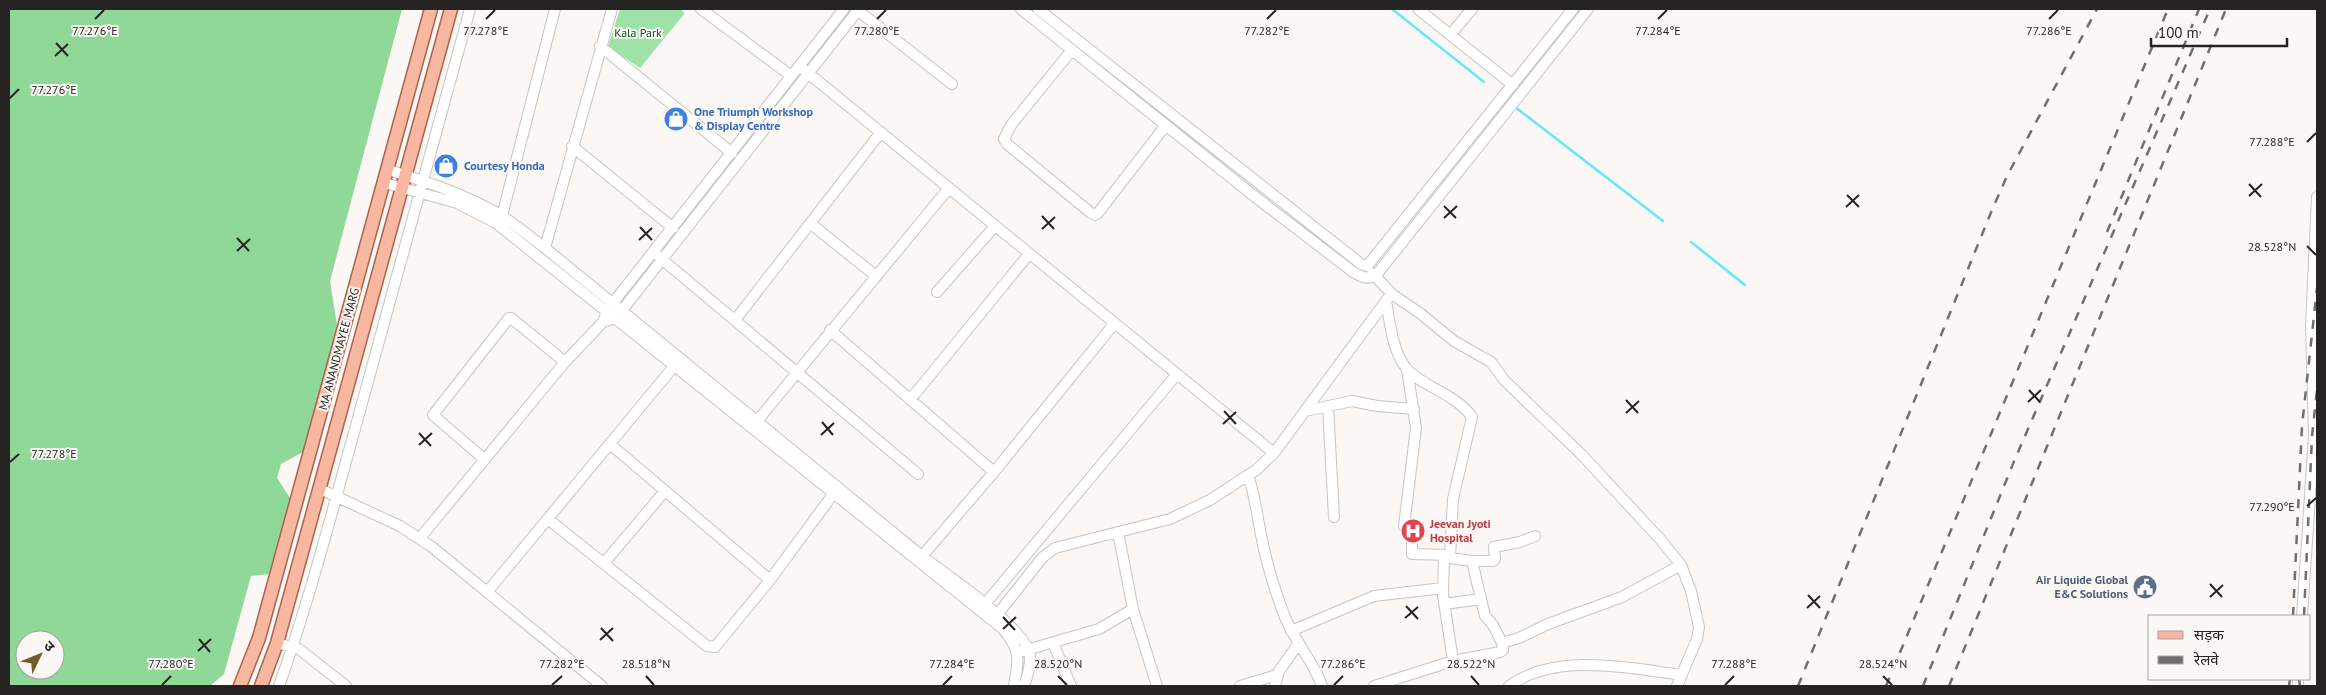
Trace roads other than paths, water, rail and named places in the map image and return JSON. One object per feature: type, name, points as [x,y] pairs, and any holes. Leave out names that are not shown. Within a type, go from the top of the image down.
[{"type":"main road","name":"MA ANANDMAYEE MARG","points":[[240,686],[259,638],[385,183],[431,9]]},
{"type":"main road","name":"MA ANANDMAYEE MARG","points":[[261,686],[277,643],[451,9]]},
{"type":"street","points":[[279,686],[293,647],[425,180],[470,9]]},
{"type":"street","points":[[502,216],[554,9]]},
{"type":"street","points":[[545,248],[600,46],[612,9]]},
{"type":"street","points":[[701,9],[790,75]]},
{"type":"street","points":[[604,322],[610,307],[732,153],[790,75],[844,9]]},
{"type":"street","points":[[420,538],[565,362],[604,322],[619,314],[858,9],[952,84]]},
{"type":"street","points":[[1021,9],[1353,272],[1367,278],[1375,276],[1588,9]]},
{"type":"street","points":[[1038,9],[1375,276],[1389,297],[1393,337],[1407,369],[1414,409],[1416,428],[1404,526],[1412,528],[1411,553],[1447,555],[1452,560],[1472,562],[1493,561],[1496,559],[1494,548],[1520,542],[1535,536]]},
{"type":"street","points":[[1418,9],[1513,86]]},
{"type":"street","points":[[1450,35],[1472,9]]},
{"type":"street","points":[[1364,266],[1370,265],[1573,9]]},
{"type":"street","points":[[600,46],[732,153]]},
{"type":"street","points":[[1072,50],[1011,124],[1004,139],[1007,144],[1091,213],[1095,215],[1098,213],[1166,125]]},
{"type":"street","points":[[798,66],[1274,453]]},
{"type":"street","points":[[736,320],[881,132]]},
{"type":"street","points":[[572,146],[673,228]]},
{"type":"street","points":[[388,170],[421,193],[457,203],[496,223],[619,314],[920,559],[985,604],[1011,639],[1018,652],[1014,686]]},
{"type":"street","points":[[385,183],[425,180],[462,195],[502,216],[545,248],[610,307]]},
{"type":"street","points":[[755,424],[796,371],[948,188]]},
{"type":"street","points":[[2302,615],[2314,436],[2311,325],[2317,197]]},
{"type":"street","points":[[810,224],[876,276]]},
{"type":"street","points":[[937,292],[995,226]]},
{"type":"street","points":[[653,253],[736,320],[918,474]]},
{"type":"street","points":[[910,400],[1029,254]]},
{"type":"street","points":[[995,618],[1049,552],[1055,548],[1095,536],[1170,519],[1210,500],[1248,475],[1274,453],[1389,297]]},
{"type":"street","points":[[1389,297],[1421,314],[1457,343],[1491,362],[1504,380],[1582,454],[1681,565],[1691,591],[1699,627],[1697,639],[1677,686]]},
{"type":"street","points":[[619,314],[675,365],[755,424],[834,493],[995,618],[1014,629],[1029,650],[1028,675],[1024,686]]},
{"type":"street","points":[[484,459],[433,415],[509,318],[512,318],[565,362]]},
{"type":"street","points":[[920,559],[994,472],[1114,324]]},
{"type":"street","points":[[830,330],[994,472]]},
{"type":"street","points":[[488,591],[675,365]]},
{"type":"street","points":[[1407,369],[1413,375],[1445,393],[1472,417],[1453,499],[1443,588],[1453,661]]},
{"type":"street","points":[[985,604],[1177,374]]},
{"type":"street","points":[[1305,411],[1352,401],[1377,406],[1414,409]]},
{"type":"street","points":[[1328,406],[1334,517]]},
{"type":"street","points":[[610,444],[770,580]]},
{"type":"street","points":[[1248,475],[1255,496],[1265,550],[1283,613],[1316,670],[1322,686]]},
{"type":"street","points":[[320,489],[400,526],[420,538],[488,591],[602,686]]},
{"type":"street","points":[[604,563],[665,491]]},
{"type":"street","points":[[548,519],[711,647],[718,645],[770,580],[834,493]]},
{"type":"street","points":[[1118,532],[1133,609],[1156,686]]},
{"type":"street","points":[[1374,686],[1453,661],[1500,652],[1502,650],[1502,643],[1493,625],[1486,618],[1472,562]]},
{"type":"street","points":[[1502,643],[1622,597],[1681,565]]},
{"type":"street","points":[[1292,631],[1374,596],[1443,588]]},
{"type":"street","points":[[1444,604],[1481,599]]},
{"type":"street","points":[[1018,652],[1099,629],[1133,609]]},
{"type":"street","points":[[277,643],[293,647],[309,656],[346,686]]},
{"type":"street","points":[[1053,643],[1071,686]]},
{"type":"street","points":[[1275,686],[1277,675],[1299,643]]},
{"type":"street","points":[[1509,686],[1521,679],[1555,666],[1633,668],[1682,675]]},
{"type":"street","points":[[1240,686],[1277,675]]},
{"type":"waterway","points":[[1392,9],[1484,82]]},
{"type":"waterway","points":[[1515,107],[1663,221]]},
{"type":"waterway","points":[[1691,242],[1745,285]]},
{"type":"railway","points":[[1798,686],[2007,176],[2097,9]]},
{"type":"railway","points":[[1886,686],[2168,9]]},
{"type":"railway","points":[[2107,232],[2199,9]]},
{"type":"railway","points":[[1923,686],[2015,459],[2210,9]]},
{"type":"railway","points":[[1949,686],[2226,9]]},
{"type":"railway","points":[[2293,615],[2302,426],[2317,288]]},
{"type":"railway","points":[[2304,615],[2312,436],[2317,390]]},
{"type":"railway","points":[[2289,686],[2290,680]]},
{"type":"railway","points":[[2299,680],[2300,686]]},
{"type":"place","name":"One Triumph Workshop & Display Centre","points":[[676,119]]},
{"type":"place","name":"Courtesy Honda","points":[[446,166]]},
{"type":"place","name":"Jeevan Jyoti Hospital","points":[[1413,531]]},
{"type":"place","name":"Air Liquide Global E&C Solutions","points":[[2145,587]]},
{"type":"park label","name":"Kala Park","points":[[638,33]]}]
